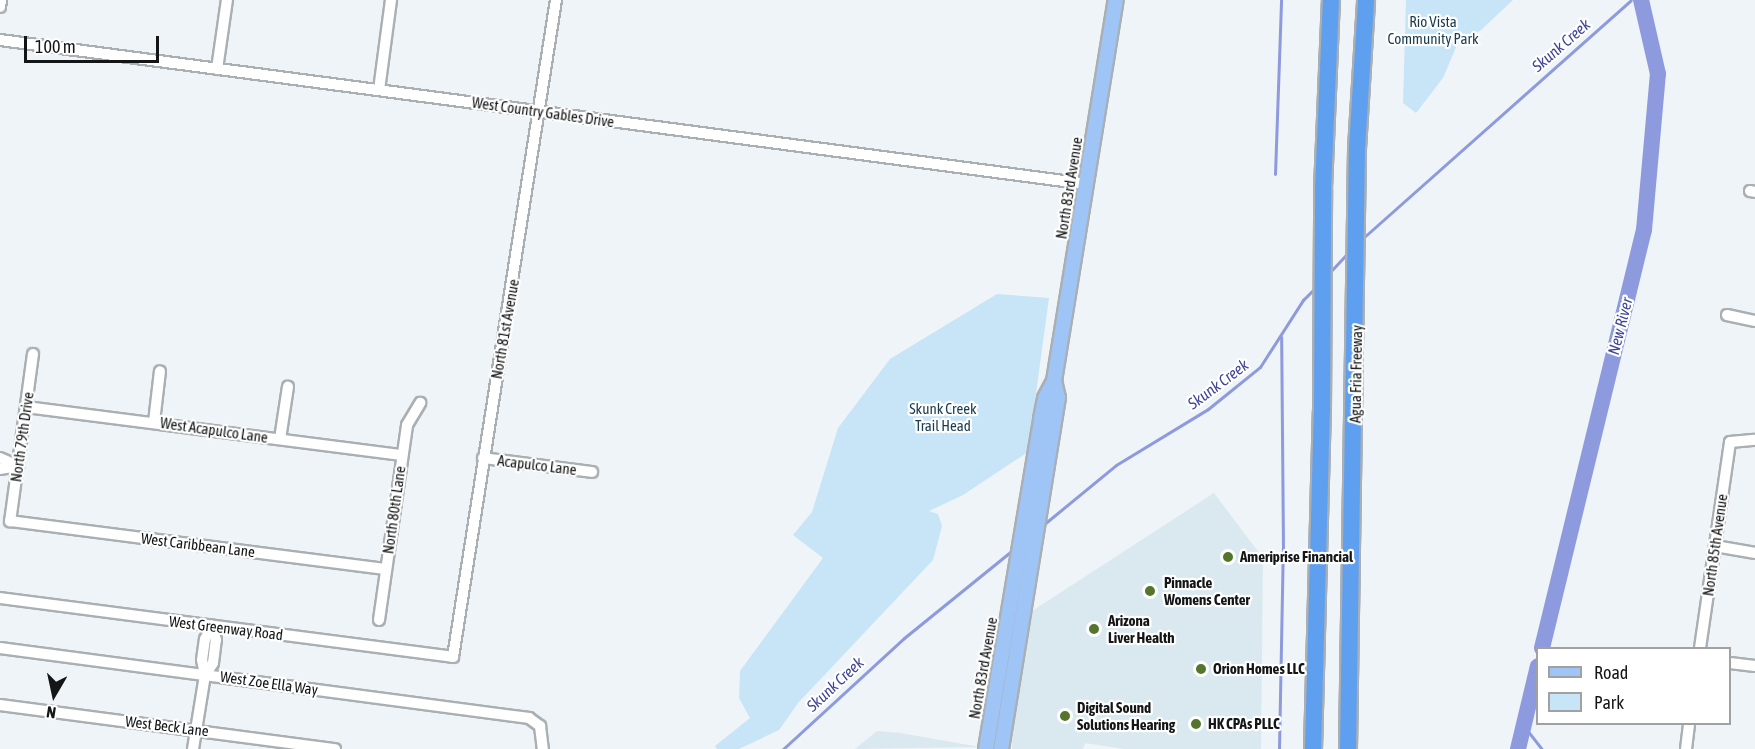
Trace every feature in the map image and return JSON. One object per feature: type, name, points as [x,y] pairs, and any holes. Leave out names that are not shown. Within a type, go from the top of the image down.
[{"type":"highway","points":[[1313,749],[1322,411],[1323,189],[1331,0]]},
{"type":"highway","name":"Agua Fria Freeway","points":[[1348,749],[1356,372],[1357,149],[1366,0]]},
{"type":"main road","name":"North 83rd Avenue","points":[[1001,749],[1056,410],[1054,381],[1116,0]]},
{"type":"main road","name":"North 83rd Avenue","points":[[986,749],[1041,419],[1045,398],[1054,381]]},
{"type":"street","points":[[0,7],[1,0]]},
{"type":"street","points":[[217,69],[227,0]]},
{"type":"street","points":[[379,90],[391,0]]},
{"type":"street","name":"North 81st Avenue","points":[[453,657],[483,458],[541,111],[556,0]]},
{"type":"street","name":"West Country Gables Drive","points":[[0,40],[1086,184]]},
{"type":"street","points":[[1727,315],[1755,321]]},
{"type":"street","name":"North 79th Drive","points":[[10,520],[33,354]]},
{"type":"street","points":[[154,422],[160,371]]},
{"type":"street","points":[[280,439],[288,387]]},
{"type":"street","name":"North 80th Lane","points":[[379,620],[407,425],[420,403]]},
{"type":"street","name":"West Acapulco Lane","points":[[26,407],[402,455]]},
{"type":"street","name":"North 85th Avenue","points":[[1700,647],[1730,442],[1755,440]]},
{"type":"street","points":[[0,458],[18,466]]},
{"type":"street","name":"Acapulco Lane","points":[[483,458],[592,472]]},
{"type":"street","points":[[0,469],[18,466]]},
{"type":"street","name":"West Caribbean Lane","points":[[10,520],[387,569]]},
{"type":"street","points":[[1715,546],[1755,553]]},
{"type":"street","name":"West Greenway Road","points":[[0,598],[453,657]]},
{"type":"street","points":[[193,749],[206,675],[213,663],[216,640],[212,626]]},
{"type":"street","name":"West Zoe Ella Way","points":[[0,648],[538,722],[543,749]]},
{"type":"street","points":[[1731,663],[1755,666]]},
{"type":"street","name":"West Beck Lane","points":[[0,705],[196,729],[334,749]]},
{"type":"street","points":[[1686,749],[1689,725]]},
{"type":"shaded area","points":[[1214,493],[1263,558],[1261,749],[1124,749],[1085,743],[1083,749],[1012,749],[1013,712],[1029,613]]},
{"type":"shaded area","points":[[877,731],[900,733],[980,747],[855,749]]},
{"type":"green space","name":"Rio Vista Community Park","points":[[1406,0],[1513,0],[1481,30],[1457,45],[1443,78],[1416,113],[1403,103]]},
{"type":"green space","name":"Skunk Creek Trail Head","points":[[997,294],[1049,298],[1028,452],[963,495],[929,511],[938,514],[942,526],[933,560],[798,703],[779,730],[739,749],[717,749],[715,746],[750,718],[739,698],[740,671],[823,558],[793,535],[812,512],[838,428],[890,359]]},
{"type":"waterway","points":[[1275,174],[1281,0]]},
{"type":"waterway","name":"Skunk Creek","points":[[1363,238],[1631,0]]},
{"type":"waterway","name":"New River","points":[[1542,647],[1644,230],[1658,74],[1641,0]]},
{"type":"waterway","name":"Skunk Creek","points":[[1330,272],[1348,253]]},
{"type":"waterway","name":"Skunk Creek","points":[[1043,525],[1116,465],[1208,409],[1260,367],[1303,300],[1317,286]]},
{"type":"waterway","points":[[1279,749],[1283,548],[1281,337]]},
{"type":"waterway","name":"Skunk Creek","points":[[783,749],[904,638],[1015,548]]},
{"type":"waterway","name":"New River","points":[[1518,749],[1536,674]]},
{"type":"waterway","points":[[1523,725],[1542,749]]},
{"type":"place","name":"Ameriprise Financial","points":[[1228,557]]},
{"type":"place","name":"Pinnacle Womens Center","points":[[1150,591]]},
{"type":"place","name":"Arizona Liver Health","points":[[1094,629]]},
{"type":"place","name":"Orion Homes LLC","points":[[1201,669]]},
{"type":"place","name":"Digital Sound Solutions Hearing","points":[[1065,716]]},
{"type":"place","name":"HK CPAs PLLC","points":[[1196,724]]}]
